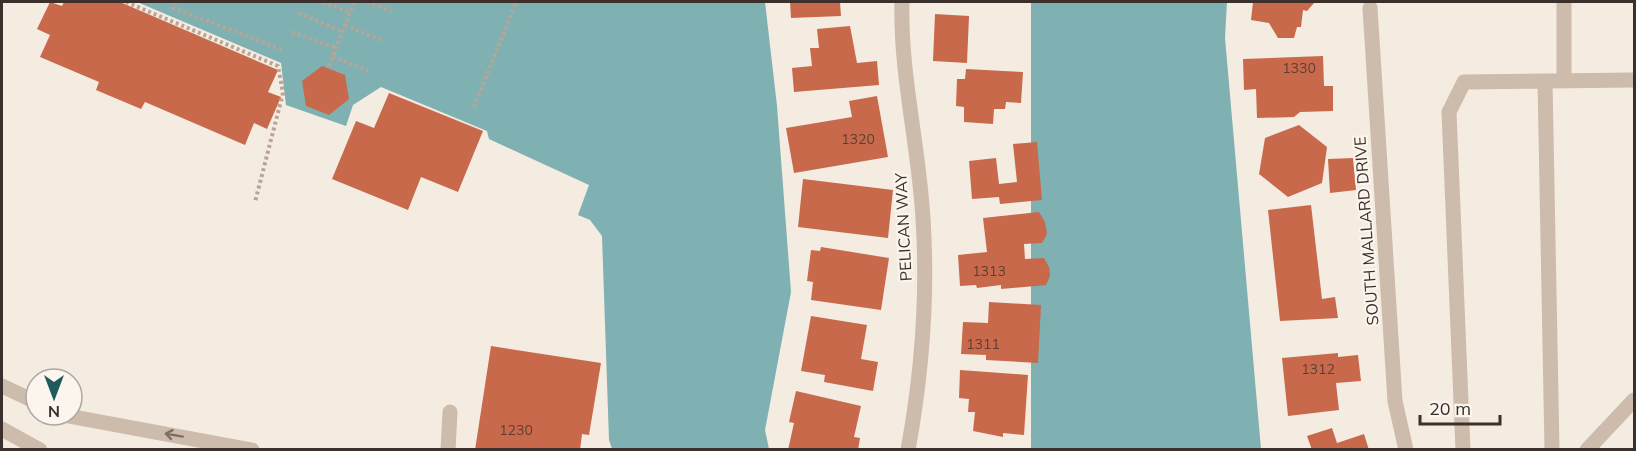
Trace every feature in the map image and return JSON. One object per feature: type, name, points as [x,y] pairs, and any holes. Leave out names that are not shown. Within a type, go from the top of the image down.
[{"type":"street","name":"PELICAN WAY","points":[[902,2],[906,81],[923,218],[925,273],[921,363],[908,450]]},
{"type":"street","points":[[1564,2],[1564,81]]},
{"type":"street","name":"SOUTH MALLARD DRIVE","points":[[1370,8],[1395,402],[1406,450]]},
{"type":"street","points":[[1462,450],[1449,112],[1464,82],[1635,80]]},
{"type":"street","points":[[1545,81],[1552,450]]},
{"type":"street","points":[[2,386],[24,396]]},
{"type":"street","points":[[1587,450],[1635,400]]},
{"type":"street","points":[[448,450],[450,412]]},
{"type":"street","points":[[84,419],[252,450]]},
{"type":"street","points":[[2,429],[40,450]]},
{"type":"path","points":[[126,2],[278,66],[283,93],[255,202]]},
{"type":"path","points":[[176,2],[173,8],[283,50]]},
{"type":"path","points":[[323,2],[350,12]]},
{"type":"path","points":[[329,66],[354,2]]},
{"type":"path","points":[[367,2],[391,12]]},
{"type":"path","points":[[474,107],[516,2]]},
{"type":"path","points":[[299,13],[342,32]]},
{"type":"path","points":[[345,25],[381,40]]},
{"type":"path","points":[[292,32],[336,48]]},
{"type":"path","points":[[333,56],[368,71]]},
{"type":"water","points":[[137,2],[765,2],[777,106],[791,292],[765,430],[769,449],[612,449],[609,440],[602,236],[590,220],[578,215],[589,185],[489,139],[487,131],[381,87],[353,105],[346,126],[286,105],[281,63]]},
{"type":"water","points":[[1031,2],[1227,2],[1225,38],[1261,449],[1031,450]]},
{"type":"building","points":[[50,2],[62,6],[64,2],[120,2],[278,70],[268,92],[281,97],[267,129],[254,123],[245,145],[145,102],[141,109],[96,90],[99,82],[40,57],[50,35],[37,29]]},
{"type":"building","points":[[790,2],[840,2],[841,16],[791,18]]},
{"type":"building","points":[[1253,2],[1315,2],[1307,11],[1303,10],[1301,27],[1297,27],[1294,38],[1278,38],[1269,23],[1251,20]]},
{"type":"building","points":[[935,14],[969,16],[967,63],[933,61]]},
{"type":"building","points":[[850,26],[857,63],[877,61],[879,85],[794,92],[792,68],[812,66],[810,48],[819,48],[817,29]]},
{"type":"building","points":[[1323,56],[1324,86],[1333,86],[1333,111],[1300,112],[1294,117],[1257,118],[1256,89],[1244,90],[1243,59]]},
{"type":"building","points":[[322,66],[345,75],[349,99],[329,115],[306,106],[302,81]]},
{"type":"building","points":[[966,69],[1023,72],[1021,103],[1006,102],[1005,109],[994,109],[993,124],[964,122],[964,107],[956,106],[957,79],[965,79]]},
{"type":"building","points":[[389,93],[483,131],[458,192],[421,177],[408,210],[332,179],[356,121],[374,128]]},
{"type":"building","points":[[877,96],[888,157],[794,173],[786,128],[852,117],[849,101]]},
{"type":"building","points":[[1299,125],[1327,147],[1322,183],[1288,197],[1259,174],[1265,138]]},
{"type":"building","points":[[1037,142],[1042,200],[1000,204],[999,197],[972,199],[969,161],[996,158],[999,184],[1017,182],[1013,144]]},
{"type":"building","points":[[1353,158],[1356,190],[1330,193],[1328,159]]},
{"type":"building","points":[[803,179],[893,190],[888,238],[798,227]]},
{"type":"building","points":[[1311,205],[1322,299],[1335,297],[1338,318],[1280,321],[1268,210]]},
{"type":"building","points":[[1039,212],[1045,222],[1047,234],[1042,243],[1024,244],[1025,259],[1044,258],[1049,267],[1050,276],[1046,285],[1001,289],[1001,285],[977,288],[976,285],[960,286],[958,255],[987,252],[983,218]]},
{"type":"building","points":[[821,247],[889,258],[881,310],[811,300],[813,282],[807,281],[811,250],[820,251]]},
{"type":"building","points":[[989,302],[1041,305],[1038,363],[986,360],[986,355],[961,354],[963,322],[988,323]]},
{"type":"building","points":[[811,316],[867,325],[861,359],[878,362],[873,391],[824,382],[825,375],[801,371]]},
{"type":"building","points":[[491,346],[601,363],[589,435],[582,434],[580,450],[475,450]]},
{"type":"building","points":[[1338,353],[1338,357],[1358,355],[1361,381],[1336,383],[1339,410],[1288,416],[1282,358]]},
{"type":"building","points":[[960,370],[1028,375],[1024,435],[1003,433],[1003,437],[973,431],[975,412],[968,412],[969,399],[959,398]]},
{"type":"building","points":[[796,391],[861,406],[854,437],[860,438],[858,450],[788,450],[794,423],[789,422]]},
{"type":"building","points":[[1332,428],[1337,443],[1364,434],[1369,450],[1312,450],[1307,436]]}]
